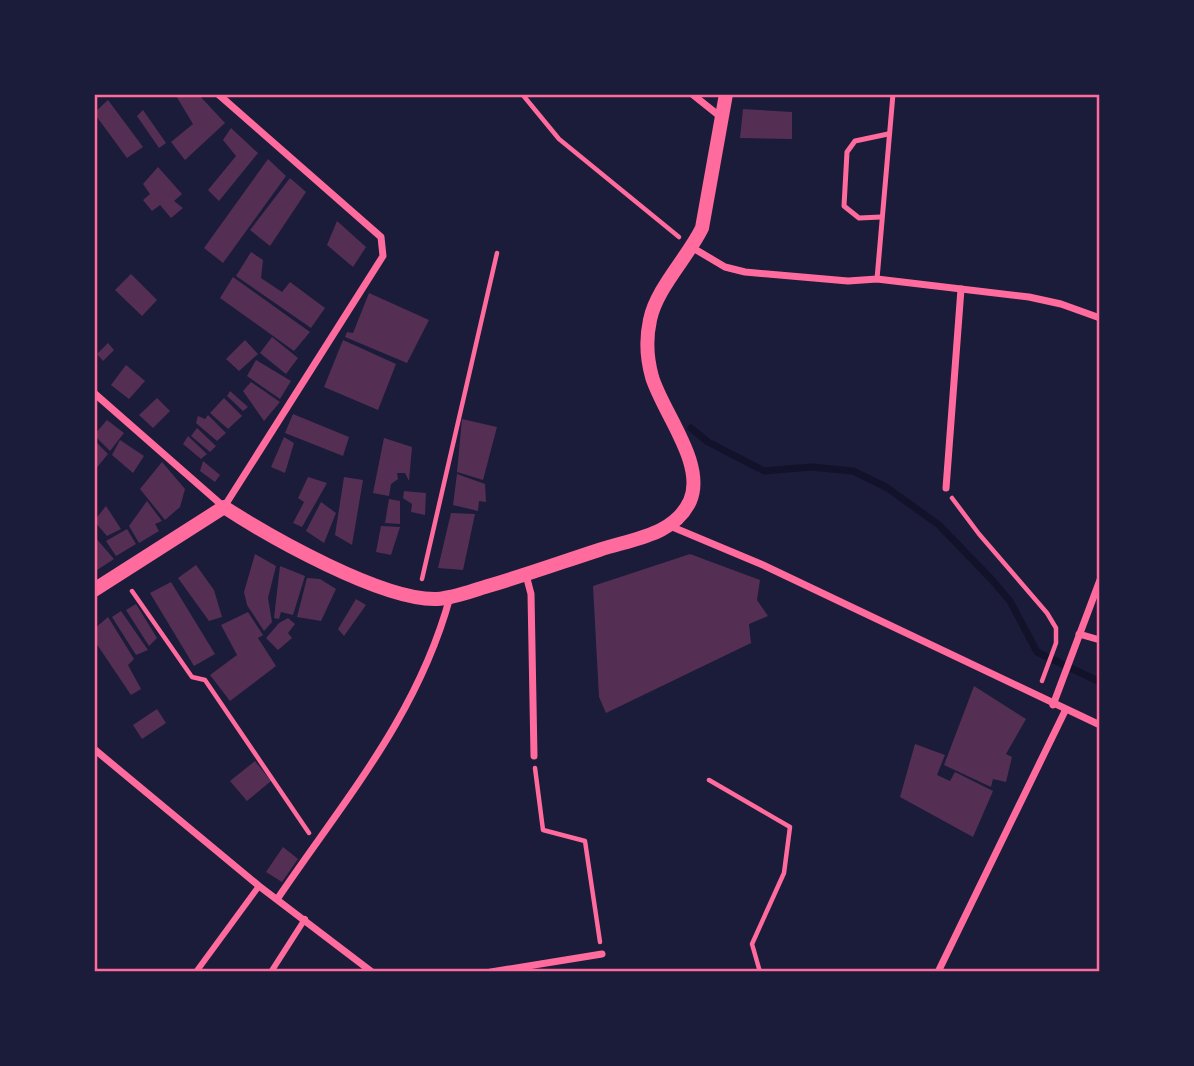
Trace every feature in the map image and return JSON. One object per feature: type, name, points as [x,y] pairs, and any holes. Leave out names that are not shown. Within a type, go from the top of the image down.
[{"type":"main road","points":[[94,590],[224,507],[277,538],[369,582],[418,597],[450,597],[526,575],[670,526],[690,500],[692,474],[652,377],[647,349],[649,320],[659,295],[708,212],[726,94]]},
{"type":"street","points":[[94,393],[224,507],[383,256],[380,237],[218,94]]},
{"type":"street","points":[[692,94],[722,118]]},
{"type":"street","points":[[689,245],[725,267],[745,272],[848,281],[877,279],[961,289],[1061,304],[1100,318]]},
{"type":"street","points":[[946,488],[961,289]]},
{"type":"street","points":[[670,526],[763,565],[1065,711],[1100,725]]},
{"type":"street","points":[[526,575],[531,594],[534,756]]},
{"type":"street","points":[[1053,705],[1100,580]]},
{"type":"street","points":[[278,898],[389,740],[431,657],[450,597]]},
{"type":"street","points":[[1079,635],[1100,640]]},
{"type":"street","points":[[938,971],[1065,711]]},
{"type":"street","points":[[94,749],[259,886],[372,971]]},
{"type":"street","points":[[196,971],[259,886]]},
{"type":"street","points":[[271,971],[305,919]]},
{"type":"street","points":[[491,971],[602,954]]},
{"type":"lane","points":[[877,279],[892,94]]},
{"type":"lane","points":[[881,217],[859,218],[844,206],[847,152],[855,141],[888,134]]},
{"type":"path","points":[[522,94],[559,139],[689,245]]},
{"type":"path","points":[[418,597],[497,253]]},
{"type":"path","points":[[946,488],[979,534],[1047,613],[1056,628],[1056,643],[1046,669]]},
{"type":"path","points":[[132,591],[192,677],[205,680],[315,843]]},
{"type":"path","points":[[534,756],[543,830],[585,841],[602,954]]},
{"type":"path","points":[[709,780],[790,827],[784,873],[752,944],[760,971]]},
{"type":"building","points":[[175,94],[198,94],[225,123],[185,160],[171,142],[193,124]]},
{"type":"building","points":[[108,100],[143,147],[127,158],[94,113]]},
{"type":"building","points":[[743,109],[792,112],[792,139],[740,138]]},
{"type":"building","points":[[143,110],[166,143],[159,148],[137,116]]},
{"type":"building","points":[[231,128],[258,153],[219,201],[208,190],[236,156],[223,140]]},
{"type":"building","points":[[268,159],[286,176],[223,263],[204,248]]},
{"type":"building","points":[[158,167],[182,194],[174,201],[183,208],[171,218],[160,205],[152,211],[143,200],[150,194],[143,184]]},
{"type":"building","points":[[290,178],[306,192],[270,246],[250,230]]},
{"type":"building","points":[[337,221],[366,247],[353,267],[327,245]]},
{"type":"building","points":[[251,252],[263,260],[261,278],[282,292],[290,282],[325,308],[311,328],[236,276]]},
{"type":"building","points":[[131,274],[157,300],[142,316],[115,290]]},
{"type":"building","points":[[233,277],[310,332],[294,351],[220,298]]},
{"type":"building","points":[[369,293],[429,320],[407,363],[345,337],[347,332],[353,333]]},
{"type":"building","points":[[272,337],[298,358],[286,374],[260,353]]},
{"type":"building","points":[[245,340],[258,354],[239,371],[226,359]]},
{"type":"building","points":[[343,340],[396,364],[378,410],[324,387]]},
{"type":"building","points":[[108,343],[114,350],[103,361],[97,354]]},
{"type":"building","points":[[256,360],[291,381],[280,399],[247,376]]},
{"type":"building","points":[[126,365],[145,381],[129,399],[111,385]]},
{"type":"building","points":[[251,382],[280,402],[264,421],[243,391]]},
{"type":"building","points":[[230,391],[248,407],[243,411],[227,396]]},
{"type":"building","points":[[157,398],[170,411],[153,428],[139,415]]},
{"type":"building","points":[[224,398],[242,416],[228,429],[210,413]]},
{"type":"building","points":[[293,414],[349,437],[343,456],[285,433]]},
{"type":"building","points":[[208,415],[226,433],[217,441],[196,423],[198,416],[205,419]]},
{"type":"building","points":[[462,419],[497,427],[483,480],[457,472]]},
{"type":"building","points":[[107,420],[124,433],[110,451],[94,435]]},
{"type":"building","points":[[197,428],[216,446],[210,452],[191,436]]},
{"type":"building","points":[[188,436],[207,454],[201,459],[183,444]]},
{"type":"building","points":[[284,437],[294,443],[285,473],[271,467]]},
{"type":"building","points":[[384,438],[412,447],[409,481],[405,473],[397,473],[398,479],[391,484],[389,496],[373,493]]},
{"type":"building","points":[[94,440],[108,454],[94,471]]},
{"type":"building","points":[[120,440],[144,456],[133,473],[112,455]]},
{"type":"building","points":[[203,461],[220,475],[215,482],[200,471]]},
{"type":"building","points":[[162,462],[185,489],[180,507],[165,520],[140,489]]},
{"type":"building","points":[[457,474],[485,484],[486,502],[479,501],[478,511],[453,505]]},
{"type":"building","points":[[308,477],[327,483],[302,527],[293,523],[304,502],[298,498]]},
{"type":"building","points":[[344,477],[363,480],[352,545],[335,535]]},
{"type":"building","points":[[404,491],[426,493],[425,515],[411,512],[412,504],[403,498]]},
{"type":"building","points":[[389,499],[400,501],[400,524],[385,523]]},
{"type":"building","points":[[147,501],[162,521],[155,524],[159,531],[139,543],[129,526]]},
{"type":"building","points":[[321,502],[336,513],[324,543],[306,531]]},
{"type":"building","points":[[106,506],[121,529],[107,536],[94,521]]},
{"type":"building","points":[[451,513],[475,514],[463,570],[438,568]]},
{"type":"building","points":[[381,526],[400,527],[391,555],[376,552]]},
{"type":"building","points":[[127,529],[136,544],[116,556],[106,541]]},
{"type":"building","points":[[94,536],[114,559],[94,572]]},
{"type":"building","points":[[255,554],[276,566],[268,598],[272,622],[264,631],[247,605],[244,592]]},
{"type":"building","points":[[690,554],[760,580],[757,600],[768,616],[749,624],[751,643],[606,713],[599,697],[593,586]]},
{"type":"building","points":[[196,565],[214,590],[222,617],[209,621],[178,578]]},
{"type":"building","points":[[280,566],[305,576],[293,615],[281,612],[279,619],[274,618]]},
{"type":"building","points":[[307,578],[320,579],[336,589],[321,621],[297,617]]},
{"type":"building","points":[[171,582],[215,654],[194,666],[150,593]]},
{"type":"building","points":[[356,599],[366,605],[344,636],[338,629]]},
{"type":"building","points":[[136,604],[157,638],[149,646],[126,610]]},
{"type":"building","points":[[121,611],[148,650],[136,655],[112,617]]},
{"type":"building","points":[[248,612],[263,635],[258,638],[276,666],[230,701],[210,675],[237,655],[221,625]]},
{"type":"building","points":[[108,617],[134,659],[128,665],[141,689],[131,695],[94,640],[94,629]]},
{"type":"building","points":[[288,618],[295,624],[288,633],[292,638],[278,650],[266,638],[279,623]]},
{"type":"building","points":[[974,686],[1026,719],[1006,754],[1012,757],[1006,782],[993,779],[991,787],[944,765]]},
{"type":"building","points":[[157,709],[166,723],[142,739],[133,725]]},
{"type":"building","points":[[915,744],[945,755],[937,775],[950,781],[955,772],[993,791],[973,837],[900,797]]},
{"type":"building","points":[[255,761],[271,781],[247,801],[230,781]]},
{"type":"building","points":[[283,847],[298,859],[282,882],[266,872]]},
{"type":"waterway","points":[[691,428],[708,442],[764,471],[811,467],[853,471],[886,487],[939,525],[992,580],[1010,601],[1037,652],[1100,682]]}]
